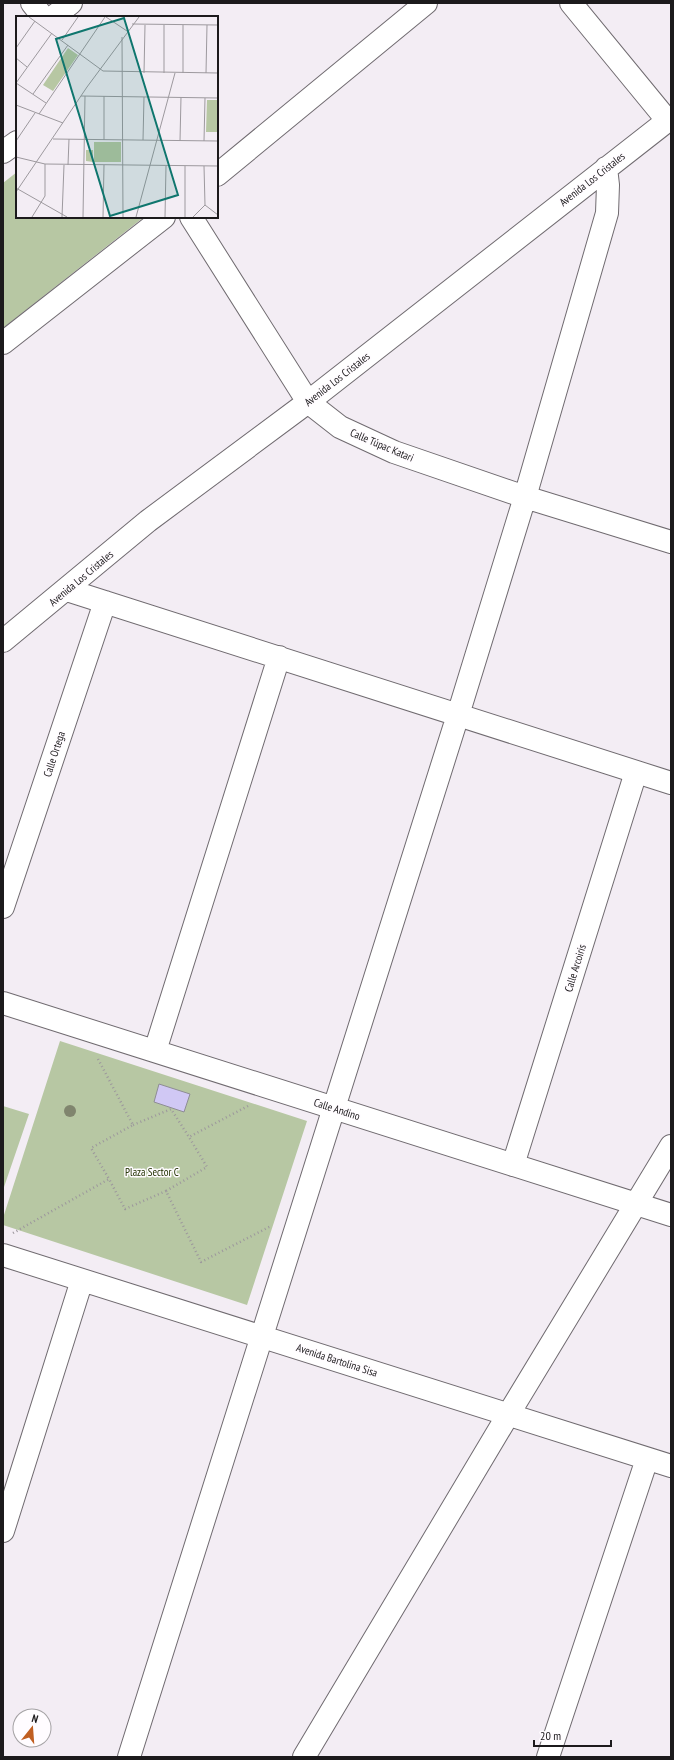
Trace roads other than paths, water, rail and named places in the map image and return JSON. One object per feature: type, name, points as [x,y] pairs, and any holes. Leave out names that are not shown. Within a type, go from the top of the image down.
[{"type":"street","points":[[32,3],[42,16]]},
{"type":"street","points":[[54,16],[71,3]]},
{"type":"street","points":[[218,174],[426,3]]},
{"type":"street","points":[[571,3],[669,119]]},
{"type":"street","name":"Avenida Los Cristales","points":[[3,641],[148,521],[308,402],[669,119]]},
{"type":"street","points":[[3,152],[16,143]]},
{"type":"street","points":[[129,1757],[525,498],[607,213],[608,185],[606,168]]},
{"type":"street","points":[[3,343],[163,218]]},
{"type":"street","name":"Calle Túpac Katari","points":[[192,218],[308,402],[340,427],[394,452],[525,498],[671,542]]},
{"type":"street","points":[[66,590],[671,783]]},
{"type":"street","name":"Calle Ortega","points":[[3,907],[105,602]]},
{"type":"street","points":[[155,1051],[279,657]]},
{"type":"street","name":"Calle Arcoiris","points":[[513,1165],[636,772]]},
{"type":"street","name":"Calle Andino","points":[[3,1003],[671,1215]]},
{"type":"street","points":[[304,1757],[635,1203],[671,1146]]},
{"type":"street","name":"Avenida Bartolina Sisa","points":[[5,1246],[82,1280],[671,1466]]},
{"type":"street","points":[[3,1531],[82,1280]]},
{"type":"street","points":[[548,1757],[647,1459]]},
{"type":"park label","name":"Plaza Sector C","points":[[152,1172]]}]
